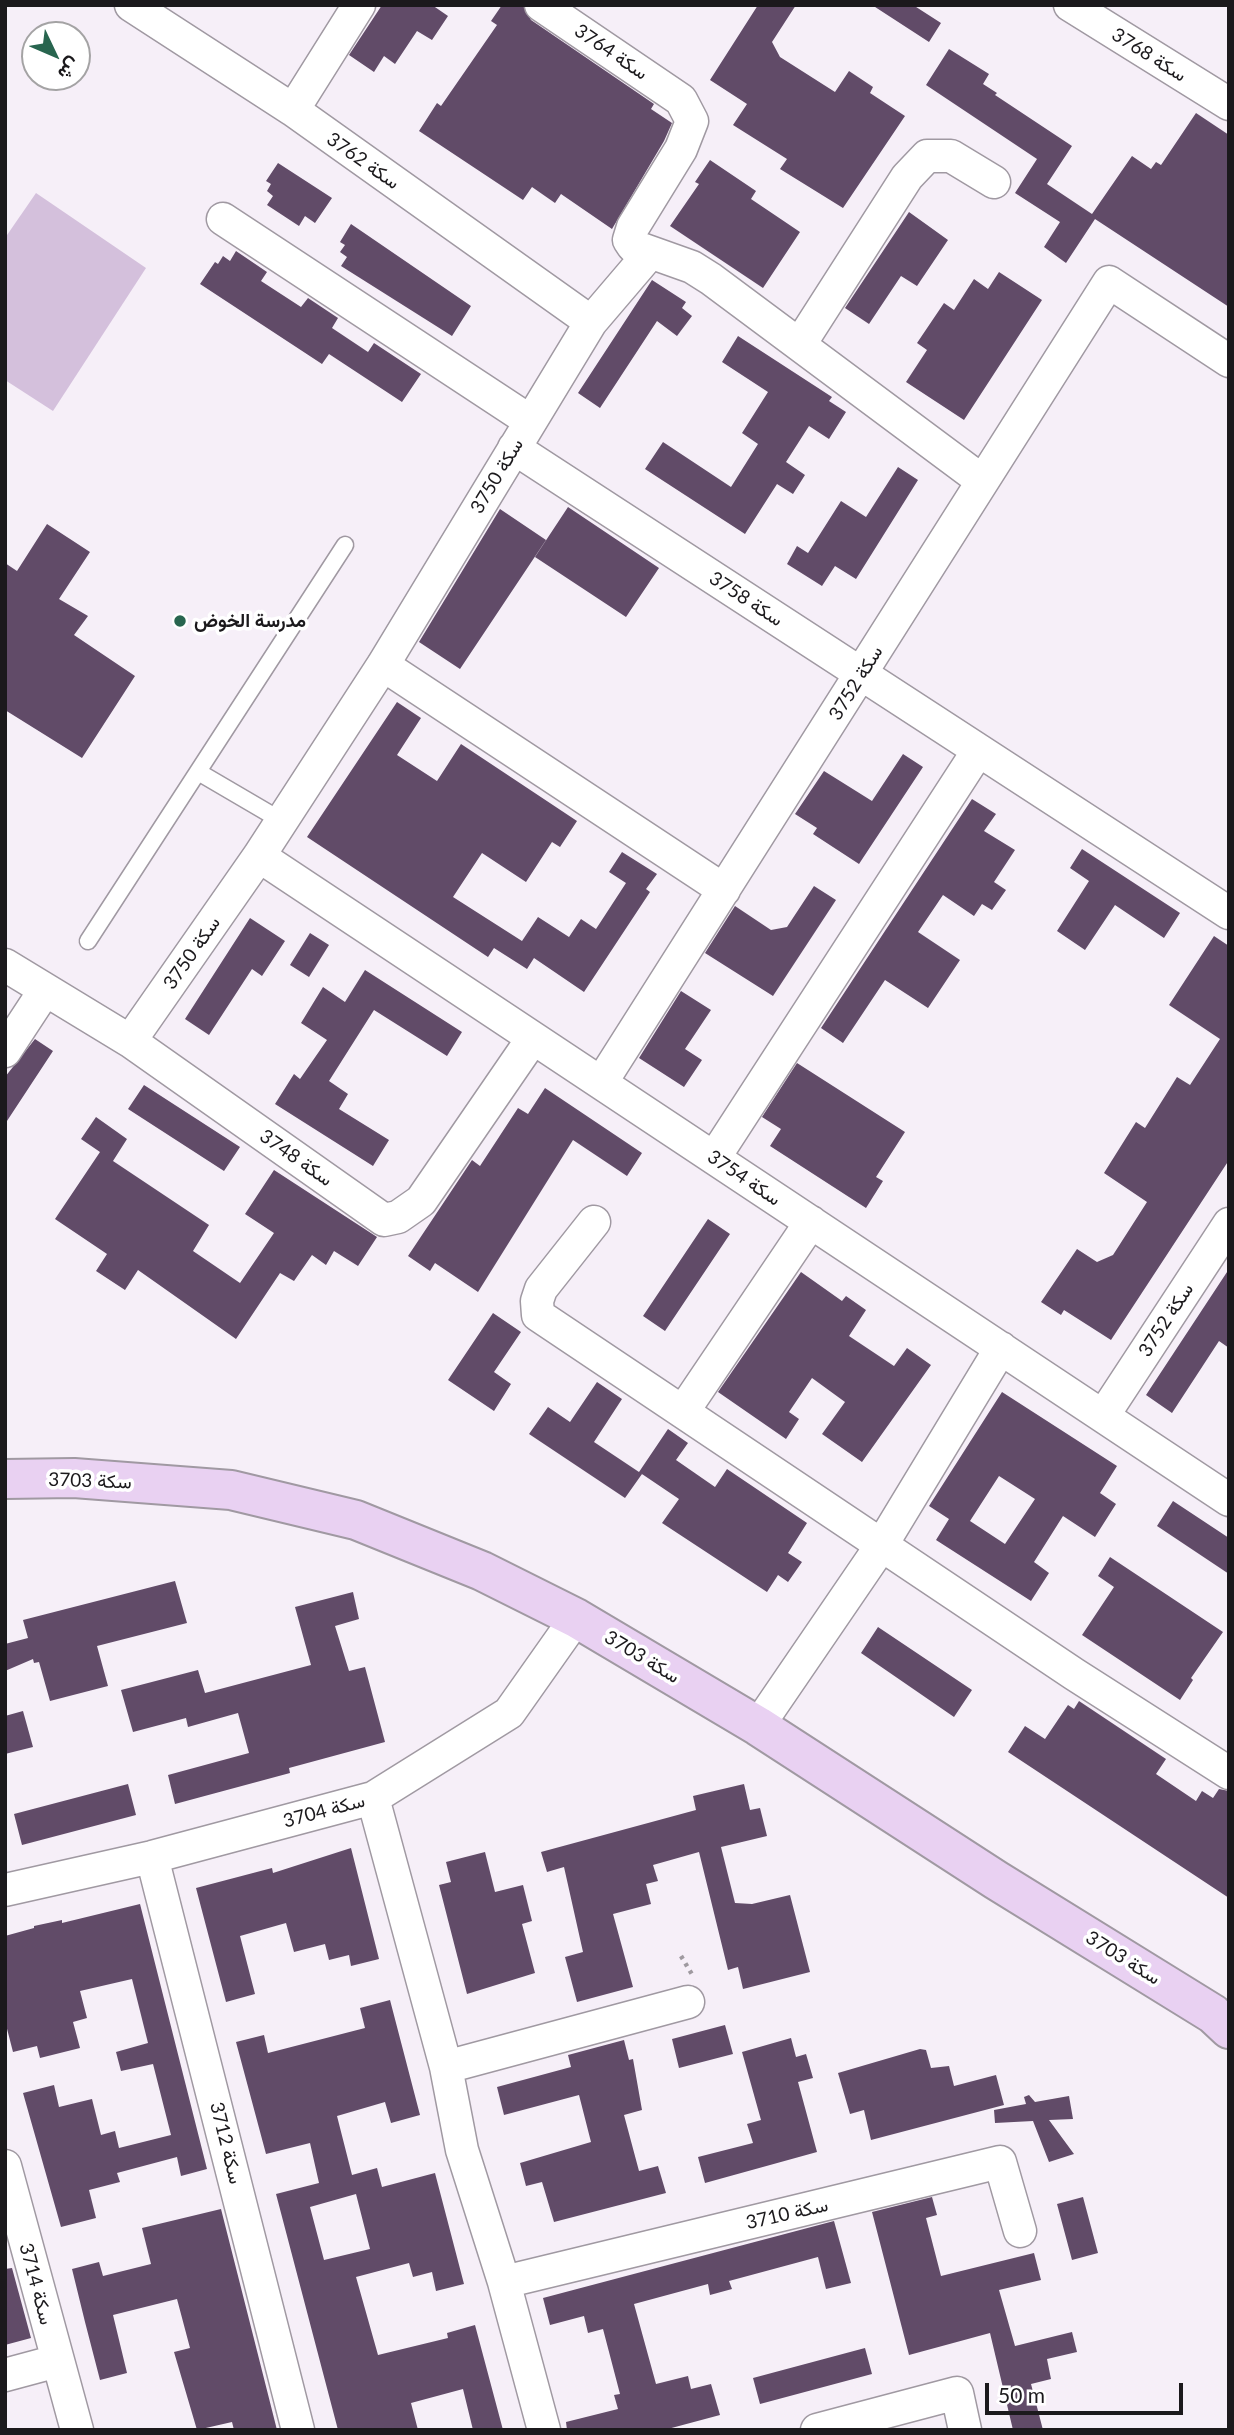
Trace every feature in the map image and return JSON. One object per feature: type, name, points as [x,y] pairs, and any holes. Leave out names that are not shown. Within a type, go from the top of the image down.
[{"type":"street","name":"سكة 3762","points":[[131,5],[293,110],[591,322]]},
{"type":"street","points":[[293,110],[359,5]]},
{"type":"street","name":"سكة 3764","points":[[541,5],[681,100],[692,121],[681,149],[629,240],[649,254]]},
{"type":"street","name":"سكة 3768","points":[[1070,5],[1229,104]]},
{"type":"street","points":[[800,344],[907,177],[927,156],[951,156],[995,183]]},
{"type":"street","points":[[223,219],[530,421]]},
{"type":"street","points":[[649,254],[692,267],[981,480]]},
{"type":"street","name":"سكة 3750","points":[[130,1041],[259,856],[383,665],[591,322],[649,254]]},
{"type":"street","name":"سكة 3752","points":[[601,1083],[862,674],[981,480],[1110,282],[1229,361]]},
{"type":"street","name":"سكة 3758","points":[[514,448],[1229,914]]},
{"type":"street","points":[[383,665],[724,890]]},
{"type":"street","points":[[713,1158],[978,751]]},
{"type":"street","name":"سكة 3754","points":[[259,856],[1229,1500]]},
{"type":"street","name":"سكة 3748","points":[[5,965],[130,1041],[384,1220],[398,1217],[421,1201],[533,1038]]},
{"type":"street","points":[[5,1051],[45,990]]},
{"type":"street","points":[[594,1222],[541,1289],[537,1301],[538,1315],[684,1410],[881,1546],[1229,1773]]},
{"type":"street","points":[[684,1410],[811,1222]]},
{"type":"street","name":"سكة 3752","points":[[1103,1416],[1229,1224]]},
{"type":"street","points":[[758,1726],[881,1546],[1001,1348]]},
{"type":"street","name":"سكة 3703","points":[[5,1479],[74,1478],[232,1490],[356,1520],[482,1572],[576,1618],[758,1726],[996,1880],[1223,2021]]},
{"type":"street","name":"سكة 3704","points":[[5,1890],[152,1857],[373,1798],[509,1713],[576,1618]]},
{"type":"street","points":[[373,1798],[446,2067],[461,2150],[504,2281],[544,2430]]},
{"type":"street","name":"سكة 3712","points":[[152,1857],[298,2430]]},
{"type":"street","points":[[446,2067],[688,2002]]},
{"type":"street","name":"سكة 3710","points":[[504,2281],[1000,2162],[1020,2231]]},
{"type":"street","name":"سكة 3714","points":[[5,2166],[77,2430]]},
{"type":"street","points":[[5,2375],[57,2361]]},
{"type":"street","points":[[817,2430],[957,2393],[965,2430]]},
{"type":"lane","points":[[88,941],[200,773],[345,545]]},
{"type":"lane","points":[[200,773],[282,821]]},
{"type":"shaded area","points":[[36,193],[146,268],[53,411],[5,380],[5,238]]},
{"type":"building","points":[[382,5],[432,5],[448,16],[432,40],[417,31],[395,64],[384,56],[374,72],[349,55]]},
{"type":"building","points":[[502,5],[523,5],[531,20],[654,104],[651,109],[672,123],[612,229],[561,194],[555,203],[532,187],[523,200],[419,131],[437,103],[441,106],[497,25],[491,21]]},
{"type":"building","points":[[758,5],[796,5],[772,42],[780,57],[835,92],[849,71],[873,87],[870,93],[905,116],[843,208],[780,169],[787,159],[733,125],[747,104],[710,80]]},
{"type":"building","points":[[872,5],[913,5],[941,23],[929,42]]},
{"type":"building","points":[[949,49],[989,74],[983,84],[997,93],[995,95],[1072,146],[1047,184],[1092,214],[1132,156],[1151,169],[1156,162],[1161,165],[1196,113],[1229,135],[1229,307],[1095,219],[1066,263],[1044,247],[1060,222],[1015,193],[1037,159],[926,85]]},
{"type":"building","points":[[710,160],[756,191],[751,199],[800,232],[763,288],[670,226],[699,184],[695,182]]},
{"type":"building","points":[[278,163],[332,198],[315,223],[305,216],[299,226],[267,205],[273,196],[267,191],[271,184],[266,181]]},
{"type":"building","points":[[909,212],[948,240],[917,286],[901,276],[869,324],[845,308]]},
{"type":"building","points":[[351,224],[471,306],[452,336],[341,266],[347,257],[340,252],[345,245],[340,242]]},
{"type":"building","points":[[236,251],[267,272],[261,281],[301,307],[308,298],[338,318],[332,328],[368,352],[374,343],[421,374],[402,402],[329,354],[322,364],[200,284],[215,262],[218,264],[223,256],[230,261]]},
{"type":"building","points":[[999,272],[1042,300],[964,420],[906,382],[927,350],[917,343],[944,303],[954,310],[974,279],[988,289]]},
{"type":"building","points":[[652,280],[686,302],[682,308],[692,316],[677,336],[657,321],[600,408],[578,393]]},
{"type":"building","points":[[738,336],[832,397],[829,401],[846,412],[829,439],[809,426],[786,462],[805,475],[793,494],[777,484],[745,534],[645,469],[663,442],[731,487],[758,444],[742,433],[768,392],[722,362]]},
{"type":"building","points":[[898,467],[918,480],[856,579],[835,566],[822,586],[787,564],[797,546],[808,553],[841,501],[866,517]]},
{"type":"building","points":[[568,507],[659,568],[626,617],[535,557]]},
{"type":"building","points":[[500,509],[546,540],[460,669],[419,642]]},
{"type":"building","points":[[47,524],[90,552],[59,599],[88,616],[74,635],[135,676],[82,758],[5,710],[5,563],[17,571]]},
{"type":"building","points":[[397,702],[421,718],[397,755],[437,781],[461,744],[577,821],[560,847],[552,842],[526,882],[482,853],[453,897],[522,941],[538,917],[569,937],[581,919],[596,929],[626,883],[609,872],[622,852],[657,874],[646,889],[650,892],[584,992],[534,958],[527,969],[494,948],[488,957],[307,837]]},
{"type":"building","points":[[903,754],[923,767],[859,864],[813,834],[817,828],[795,814],[824,771],[872,801]]},
{"type":"building","points":[[972,799],[996,814],[984,831],[1015,850],[994,882],[1006,890],[992,910],[982,904],[974,916],[943,895],[918,932],[960,960],[928,1008],[885,980],[843,1043],[821,1028]]},
{"type":"building","points":[[1082,849],[1180,913],[1164,938],[1115,905],[1085,950],[1057,931],[1089,881],[1070,868]]},
{"type":"building","points":[[814,886],[836,900],[773,996],[705,953],[735,906],[771,930],[787,927]]},
{"type":"building","points":[[250,918],[285,941],[262,976],[252,969],[209,1035],[185,1019]]},
{"type":"building","points":[[310,933],[329,945],[309,977],[290,965]]},
{"type":"building","points":[[1214,936],[1229,946],[1229,1160],[1111,1340],[1064,1310],[1061,1315],[1041,1302],[1077,1249],[1097,1262],[1113,1255],[1147,1202],[1104,1173],[1136,1122],[1145,1128],[1177,1077],[1190,1085],[1220,1039],[1169,1005]]},
{"type":"building","points":[[365,970],[462,1032],[447,1056],[374,1010],[329,1081],[348,1094],[339,1109],[389,1140],[373,1166],[275,1104],[294,1074],[300,1079],[327,1040],[301,1023],[323,987],[345,1002]]},
{"type":"building","points":[[681,991],[711,1010],[685,1049],[702,1060],[684,1087],[639,1058]]},
{"type":"building","points":[[35,1039],[53,1051],[5,1124],[5,1077]]},
{"type":"building","points":[[797,1063],[905,1132],[876,1177],[883,1181],[866,1208],[770,1146],[781,1129],[762,1117]]},
{"type":"building","points":[[144,1085],[240,1147],[224,1171],[128,1109]]},
{"type":"building","points":[[545,1088],[642,1153],[627,1176],[573,1140],[478,1292],[435,1263],[430,1271],[408,1256],[472,1160],[480,1166],[518,1108],[528,1114]]},
{"type":"building","points":[[96,1117],[127,1139],[113,1161],[209,1225],[193,1251],[240,1283],[274,1233],[245,1214],[274,1170],[377,1237],[358,1266],[334,1251],[326,1265],[312,1255],[294,1281],[280,1273],[236,1339],[138,1270],[125,1290],[96,1271],[107,1254],[55,1219],[100,1152],[81,1139]]},
{"type":"building","points":[[708,1219],[730,1234],[665,1331],[643,1316]]},
{"type":"building","points":[[1229,1269],[1229,1348],[1219,1341],[1172,1413],[1146,1395]]},
{"type":"building","points":[[801,1272],[842,1301],[846,1296],[866,1310],[849,1336],[894,1366],[907,1348],[931,1365],[862,1462],[822,1434],[845,1402],[812,1378],[789,1412],[799,1419],[786,1439],[718,1392]]},
{"type":"building","points":[[493,1313],[521,1332],[494,1372],[511,1384],[494,1411],[448,1380]]},
{"type":"building","points":[[597,1382],[622,1399],[594,1442],[642,1474],[625,1498],[529,1434],[548,1407],[570,1422]]},
{"type":"building","points":[[1002,1392],[1117,1466],[1100,1493],[1116,1504],[1095,1537],[1063,1516],[1034,1562],[1049,1573],[1031,1601],[936,1540],[949,1519],[929,1506]],"holes":[[[999,1476],[1035,1499],[1005,1544],[970,1521]]]},
{"type":"building","points":[[668,1429],[688,1443],[676,1460],[715,1487],[727,1469],[807,1523],[788,1553],[802,1562],[788,1582],[778,1575],[767,1592],[662,1523],[679,1499],[639,1472]]},
{"type":"building","points":[[1173,1501],[1229,1538],[1229,1574],[1157,1526]]},
{"type":"building","points":[[1110,1557],[1223,1632],[1191,1678],[1193,1680],[1180,1700],[1082,1635],[1114,1587],[1098,1576]]},
{"type":"building","points":[[175,1581],[187,1623],[97,1646],[108,1686],[50,1701],[39,1662],[34,1663],[33,1659],[5,1671],[5,1644],[28,1638],[23,1620]]},
{"type":"building","points":[[353,1592],[359,1619],[335,1626],[349,1671],[365,1667],[385,1742],[289,1768],[290,1773],[175,1804],[168,1775],[249,1753],[238,1713],[188,1727],[186,1718],[133,1732],[121,1690],[198,1670],[205,1693],[311,1665],[295,1607]]},
{"type":"building","points":[[878,1627],[972,1690],[954,1717],[861,1653]]},
{"type":"building","points":[[1079,1701],[1166,1759],[1156,1774],[1196,1801],[1202,1791],[1213,1798],[1219,1789],[1229,1791],[1229,1898],[1008,1752],[1025,1726],[1045,1739],[1068,1705],[1074,1709]]},
{"type":"building","points":[[23,1711],[33,1747],[5,1754],[5,1716]]},
{"type":"building","points":[[128,1784],[136,1815],[22,1845],[14,1814]]},
{"type":"building","points":[[744,1784],[750,1810],[760,1808],[767,1836],[721,1847],[735,1903],[752,1904],[790,1895],[810,1972],[743,1989],[738,1967],[728,1970],[699,1852],[653,1865],[658,1881],[646,1884],[651,1904],[613,1914],[633,1987],[577,2002],[565,1957],[583,1952],[564,1867],[547,1872],[541,1852],[696,1810],[693,1796]]},
{"type":"building","points":[[351,1848],[379,1959],[351,1966],[349,1955],[329,1960],[325,1944],[294,1952],[286,1923],[240,1936],[255,1994],[226,2002],[196,1888],[272,1868],[273,1873]]},
{"type":"building","points":[[485,1852],[495,1892],[523,1885],[532,1921],[522,1924],[535,1973],[467,1994],[439,1885],[451,1882],[446,1862]]},
{"type":"building","points":[[140,1904],[207,2169],[181,2176],[177,2157],[117,2173],[120,2182],[89,2190],[96,2218],[61,2227],[23,2093],[54,2085],[59,2107],[92,2099],[101,2135],[115,2131],[119,2148],[171,2135],[153,2064],[121,2071],[116,2052],[148,2043],[132,1979],[80,1991],[87,2018],[73,2022],[80,2048],[40,2058],[37,2046],[13,2052],[5,2021],[5,1936],[34,1926],[62,1920],[62,1923]]},
{"type":"building","points":[[390,2000],[420,2115],[391,2123],[385,2102],[337,2116],[352,2175],[377,2168],[382,2187],[435,2173],[464,2284],[436,2291],[432,2272],[413,2277],[409,2263],[356,2277],[378,2355],[448,2338],[447,2333],[475,2325],[503,2430],[473,2430],[463,2389],[411,2403],[418,2430],[338,2430],[276,2194],[319,2183],[310,2143],[266,2154],[236,2042],[264,2035],[268,2053],[365,2028],[360,2008]],"holes":[[[356,2194],[370,2249],[324,2260],[310,2207]]]},
{"type":"building","points":[[725,2025],[733,2054],[679,2068],[672,2039]]},
{"type":"building","points":[[791,2038],[796,2057],[806,2054],[813,2078],[798,2082],[817,2152],[705,2183],[698,2157],[753,2143],[747,2124],[761,2120],[742,2052]]},
{"type":"building","points":[[624,2040],[629,2060],[633,2059],[642,2110],[624,2115],[639,2171],[658,2166],[666,2193],[554,2222],[542,2182],[526,2186],[520,2163],[591,2142],[579,2095],[504,2115],[497,2087],[571,2067],[568,2055]]},
{"type":"building","points":[[920,2049],[926,2050],[931,2068],[949,2066],[954,2086],[996,2075],[1004,2105],[871,2140],[864,2110],[850,2114],[838,2073]]},
{"type":"building","points":[[1029,2095],[1035,2102],[1069,2096],[1073,2119],[1049,2120],[1074,2154],[1049,2162],[1033,2121],[995,2123],[994,2110],[1026,2104],[1024,2097]]},
{"type":"building","points":[[932,2197],[937,2215],[926,2218],[941,2276],[1034,2253],[1041,2280],[999,2290],[1015,2346],[1072,2332],[1077,2352],[1047,2359],[1051,2379],[1031,2384],[1043,2430],[1013,2430],[990,2333],[909,2355],[872,2212]]},
{"type":"building","points":[[1083,2197],[1098,2253],[1072,2260],[1057,2204]]},
{"type":"building","points":[[221,2209],[277,2430],[234,2430],[232,2422],[197,2430],[174,2352],[190,2348],[177,2299],[113,2315],[127,2373],[100,2380],[85,2322],[72,2269],[99,2262],[103,2276],[151,2264],[142,2228]]},
{"type":"building","points":[[834,2221],[851,2283],[826,2289],[818,2257],[729,2281],[732,2289],[710,2295],[708,2284],[634,2304],[656,2384],[688,2376],[691,2389],[711,2384],[720,2415],[664,2430],[567,2430],[566,2422],[618,2409],[614,2395],[620,2394],[603,2329],[588,2333],[584,2316],[550,2325],[543,2298]]},
{"type":"building","points":[[12,2268],[31,2338],[5,2345],[5,2269]]},
{"type":"building","points":[[865,2348],[872,2374],[760,2404],[753,2378]]},
{"type":"place","name":"مدرسة الخوض","points":[[180,621]]}]
